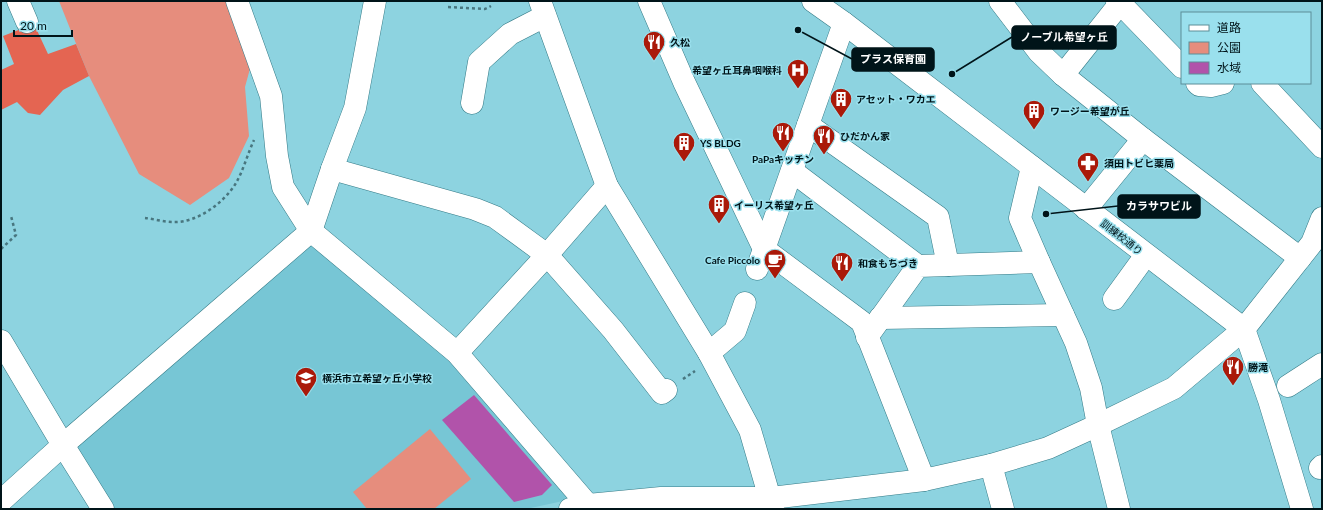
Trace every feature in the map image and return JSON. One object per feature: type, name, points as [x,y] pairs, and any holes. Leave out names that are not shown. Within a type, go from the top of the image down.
[{"type":"street","points":[[18,1],[27,22]]},
{"type":"street","points":[[237,1],[271,96],[277,156],[283,186],[311,230],[457,353],[579,507],[661,498],[772,504],[924,480],[991,465],[1048,448],[1174,388],[1244,329],[1312,251],[1322,218]]},
{"type":"street","points":[[1,501],[63,445],[311,230],[355,108],[375,1]]},
{"type":"street","points":[[649,1],[760,259],[862,322],[924,480]]},
{"type":"street","name":"訓練校通り","points":[[813,1],[844,23],[1244,329]]},
{"type":"street","points":[[1000,1],[1038,52],[1063,75],[1143,139],[1312,251]]},
{"type":"street","points":[[1063,75],[1120,2],[1181,66]]},
{"type":"street","points":[[472,103],[480,62],[510,34],[542,8],[607,186],[710,357],[750,430],[772,504]]},
{"type":"street","points":[[760,259],[844,23]]},
{"type":"street","points":[[1198,84],[1211,86],[1219,84]]},
{"type":"street","points":[[1263,84],[1322,147]]},
{"type":"street","points":[[808,125],[938,217],[948,265]]},
{"type":"street","points":[[1086,209],[1143,139]]},
{"type":"street","points":[[1032,167],[1020,218],[1076,343],[1091,388],[1098,425],[1119,509]]},
{"type":"street","points":[[332,169],[475,209],[494,217],[547,255],[613,330],[662,393],[666,390]]},
{"type":"street","points":[[792,172],[918,266],[1039,262]]},
{"type":"street","points":[[457,353],[547,255],[607,186]]},
{"type":"street","points":[[1114,299],[1146,255]]},
{"type":"street","points":[[867,337],[918,266]]},
{"type":"street","points":[[710,357],[735,331],[744,303]]},
{"type":"street","points":[[880,318],[1063,315]]},
{"type":"street","points":[[1244,329],[1302,509]]},
{"type":"street","points":[[1,341],[103,509]]},
{"type":"street","points":[[1288,386],[1322,364]]},
{"type":"street","points":[[991,465],[1003,509]]},
{"type":"path","points":[[448,7],[485,9],[491,6]]},
{"type":"path","points":[[145,218],[174,222],[194,218],[209,210],[224,198],[236,183],[256,134]]},
{"type":"path","points":[[1,249],[16,235],[11,216]]},
{"type":"path","points":[[666,390],[710,357]]},
{"type":"shaded area","points":[[34,24],[48,54],[76,44],[89,76],[63,90],[40,115],[28,113],[17,102],[1,110],[1,70],[14,64],[3,36]]},
{"type":"shaded area","name":"横浜市立希望ヶ丘小学校","points":[[313,237],[450,354],[570,492],[563,501],[526,509],[114,509],[71,442]]},
{"type":"green space","points":[[59,1],[228,1],[251,65],[245,87],[249,136],[229,178],[190,205],[139,174],[89,76]]},
{"type":"green space","points":[[430,429],[471,479],[434,509],[367,509],[353,492]]},
{"type":"water","points":[[474,395],[552,485],[542,495],[514,502],[442,420]]},
{"type":"place","name":"プラス保育園","points":[[798,30]]},
{"type":"place","name":"久松","points":[[654,62]]},
{"type":"place","name":"ノーブル希望ヶ丘","points":[[952,74]]},
{"type":"place","name":"希望ヶ丘耳鼻咽喉科","points":[[798,90]]},
{"type":"place","name":"アセット・ワカエ","points":[[841,118]]},
{"type":"place","name":"ワージー希望が丘","points":[[1034,130]]},
{"type":"place","name":"PaPaキッチン","points":[[783,152]]},
{"type":"place","name":"ひだかん家","points":[[824,156]]},
{"type":"place","name":"YS BLDG","points":[[684,162]]},
{"type":"place","name":"須田トビヒ薬局","points":[[1088,182]]},
{"type":"place","name":"カラサワビル","points":[[1046,214]]},
{"type":"place","name":"イーリス希望ヶ丘","points":[[719,224]]},
{"type":"place","name":"Cafe Piccolo","points":[[775,280]]},
{"type":"place","name":"和食もちづき","points":[[842,282]]},
{"type":"place","name":"勝滝","points":[[1233,386]]},
{"type":"place","name":"横浜市立希望ヶ丘小学校","points":[[306,398]]}]
